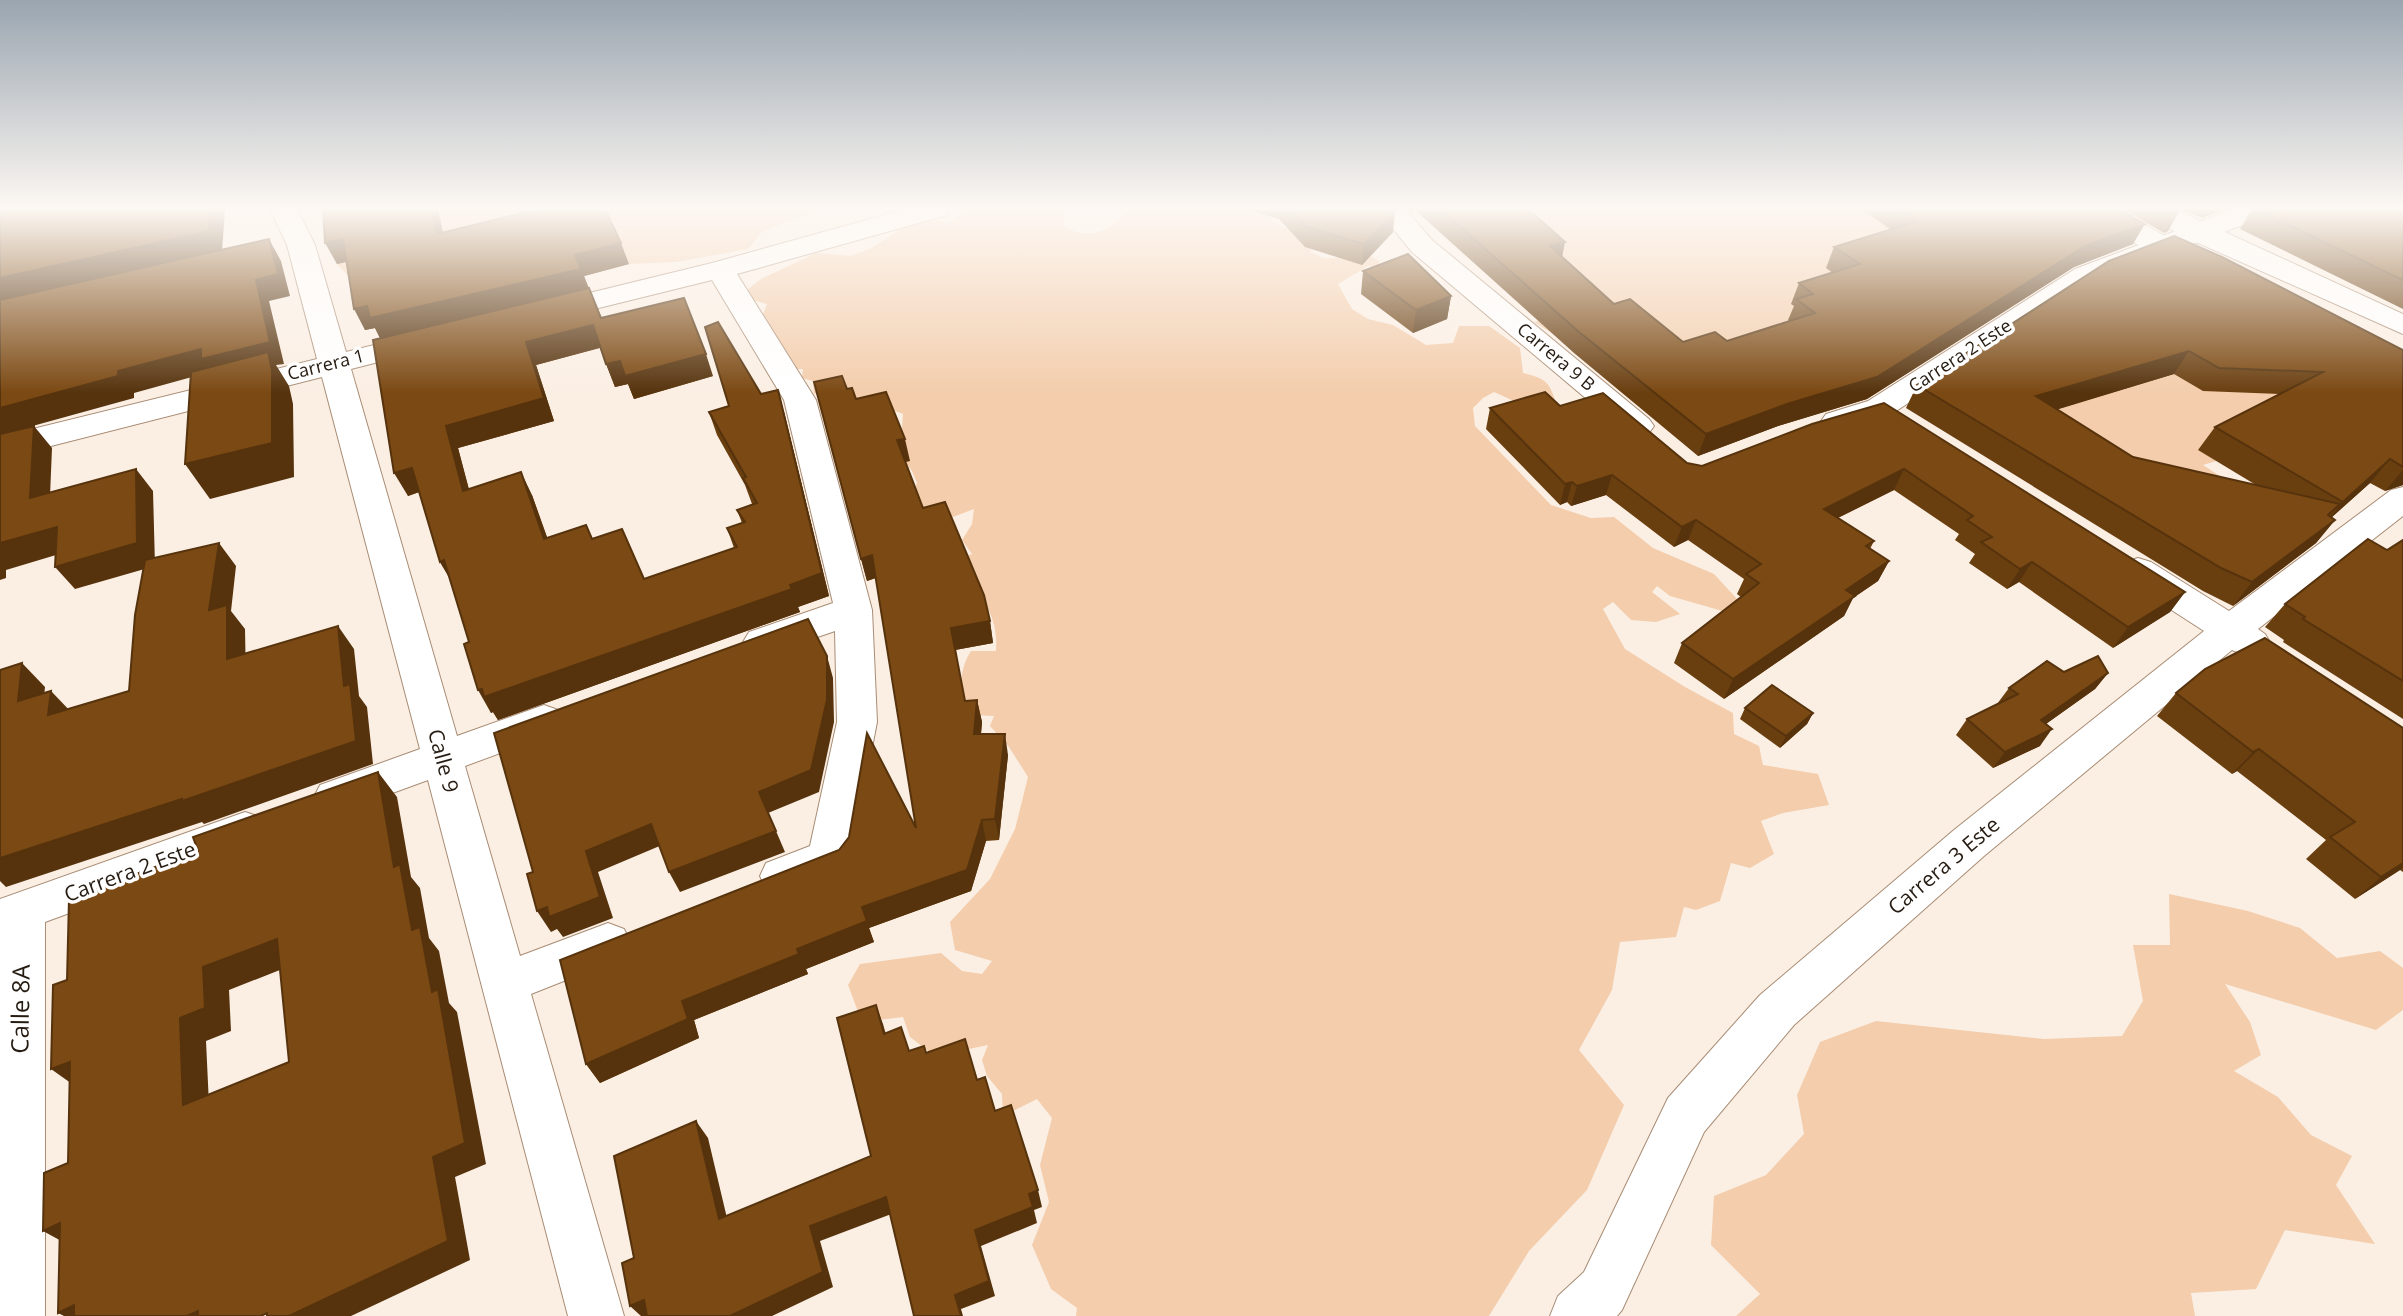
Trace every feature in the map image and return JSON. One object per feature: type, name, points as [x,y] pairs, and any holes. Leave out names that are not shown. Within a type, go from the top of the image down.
[{"type":"street","name":"Calle 9","points":[[297,270],[333,363],[596,1316]]},
{"type":"street","points":[[520,318],[718,270]]},
{"type":"street","points":[[720,270],[800,400],[853,610],[857,722],[829,858],[751,888]]},
{"type":"street","name":"Carrera 9 B","points":[[1451,270],[1663,447]]},
{"type":"street","name":"Carrera 2 Este","points":[[1804,431],[1880,408],[2085,275],[2097,270]]},
{"type":"street","points":[[2216,270],[2226,275]]},
{"type":"street","points":[[2283,270],[2403,324]]},
{"type":"street","name":"Carrera 1","points":[[0,448],[453,334]]},
{"type":"street","points":[[1880,408],[1915,430]]},
{"type":"street","name":"Carrera 3 Este","points":[[1578,1316],[1603,1291],[1686,1115],[1777,1010],[1969,843],[2231,630],[2403,498]]},
{"type":"street","points":[[2114,556],[2277,660]]},
{"type":"street","points":[[724,656],[853,610]]},
{"type":"street","name":"Carrera 2 Este","points":[[11,915],[583,707]]},
{"type":"street","name":"Calle 8A","points":[[11,915],[18,1316]]},
{"type":"street","points":[[504,983],[647,928]]},
{"type":"shaded area","points":[[343,270],[413,270],[358,286]]},
{"type":"shaded area","points":[[779,270],[1361,270],[1338,284],[1352,309],[1368,319],[1393,325],[1426,345],[1453,343],[1459,326],[1489,326],[1520,348],[1523,373],[1546,382],[1556,403],[1514,401],[1494,392],[1473,408],[1475,426],[1551,505],[1591,518],[1614,517],[1653,548],[1714,574],[1738,600],[1726,612],[1670,596],[1657,586],[1652,592],[1680,614],[1656,622],[1631,620],[1613,602],[1603,609],[1625,649],[1685,687],[1733,713],[1734,734],[1759,746],[1763,765],[1818,774],[1829,805],[1783,813],[1761,821],[1774,854],[1750,868],[1731,863],[1720,901],[1696,910],[1684,907],[1676,937],[1620,942],[1612,990],[1579,1050],[1624,1105],[1587,1190],[1529,1251],[1489,1316],[1076,1316],[1077,1308],[1051,1289],[1032,1245],[1049,1202],[1040,1165],[1052,1118],[1037,1099],[1003,1116],[1002,1094],[987,1076],[982,1060],[988,1045],[935,1056],[910,1037],[903,1017],[862,1022],[848,985],[860,964],[941,953],[962,971],[982,974],[992,961],[955,950],[950,922],[990,879],[1015,829],[1028,777],[1009,747],[990,726],[994,716],[974,715],[961,702],[963,670],[971,651],[996,651],[994,623],[990,612],[951,561],[972,554],[962,540],[972,524],[974,509],[937,523],[905,517],[917,483],[900,455],[903,414],[856,404],[852,391],[843,385],[814,394],[813,381],[802,378],[803,369],[792,369],[793,361],[787,357],[762,317],[767,304],[753,300],[747,290],[761,279]]},
{"type":"shaded area","points":[[1554,270],[1867,270],[1851,285],[1805,315],[1816,340],[1790,349],[1558,337],[1534,322],[1589,308]]},
{"type":"shaded area","points":[[2101,371],[2325,375],[2216,461],[2203,465],[2232,484],[2141,496],[2020,385]]},
{"type":"shaded area","points":[[2169,894],[2248,911],[2300,928],[2337,958],[2380,951],[2403,968],[2403,1010],[2376,1030],[2225,984],[2250,1022],[2261,1055],[2234,1071],[2278,1097],[2311,1135],[2352,1156],[2336,1185],[2375,1244],[2285,1230],[2256,1289],[2191,1293],[2195,1316],[1736,1316],[1760,1294],[1711,1245],[1714,1196],[1766,1175],[1804,1134],[1797,1095],[1820,1042],[1876,1021],[2044,1039],[2122,1036],[2143,1001],[2133,945],[2170,945]]},
{"type":"building","points":[[0,270],[34,270],[0,278]]},
{"type":"building","points":[[130,270],[277,270],[278,274],[256,280],[270,342],[201,359],[201,349],[118,371],[118,376],[0,408],[0,300]]},
{"type":"building","points":[[348,270],[575,270],[370,318],[367,306],[354,309]]},
{"type":"building","points":[[1425,270],[1451,296],[1416,310],[1363,271]]},
{"type":"building","points":[[1509,270],[1577,270],[1614,304],[1630,299],[1683,342],[1715,332],[1727,341],[1815,313],[1796,299],[1813,294],[1799,283],[1839,270],[2046,270],[1877,377],[1787,404],[1706,434],[1579,332]]},
{"type":"building","points":[[2094,270],[2248,270],[2403,350],[2403,467],[2390,459],[2343,502],[2215,427],[2323,372],[2219,368],[2189,351],[2036,396],[2133,457],[2340,504],[2328,515],[2335,520],[2252,582],[2221,568],[1917,385]]},
{"type":"building","points":[[2383,270],[2403,270],[2403,280]]},
{"type":"building","points":[[589,288],[601,318],[684,298],[706,354],[625,376],[620,361],[606,364],[593,325],[526,342],[544,398],[446,426],[463,491],[521,472],[544,539],[586,525],[592,539],[622,529],[644,579],[737,547],[727,528],[745,522],[737,510],[757,503],[743,478],[746,477],[709,412],[729,406],[705,327],[718,322],[761,394],[778,390],[822,573],[790,585],[792,589],[484,697],[482,689],[478,690],[464,644],[469,642],[444,560],[440,562],[412,468],[394,473],[373,340]]},
{"type":"building","points":[[268,352],[272,370],[272,443],[185,464],[191,372]]},
{"type":"building","points":[[842,376],[847,389],[852,388],[856,399],[886,392],[905,439],[897,440],[923,508],[945,502],[984,595],[990,621],[951,628],[965,701],[977,700],[974,734],[1005,734],[995,819],[982,820],[967,870],[862,907],[867,921],[797,949],[799,954],[682,1001],[688,1019],[586,1064],[560,960],[839,850],[849,837],[867,733],[916,828],[872,555],[861,559],[814,382]]},
{"type":"building","points":[[1545,392],[1560,406],[1603,393],[1687,463],[1702,466],[1812,424],[1884,403],[2185,592],[2128,627],[2032,562],[2020,569],[1981,542],[1992,537],[1967,520],[1973,516],[1904,469],[1824,509],[1874,541],[1866,546],[1889,561],[1846,590],[1855,596],[1733,679],[1682,643],[1759,583],[1746,574],[1761,564],[1696,520],[1682,527],[1612,475],[1577,486],[1572,482],[1565,484],[1490,408]]},
{"type":"building","points":[[34,426],[30,498],[136,469],[137,543],[55,567],[57,527],[0,543],[0,434]]},
{"type":"building","points":[[2368,539],[2387,550],[2403,540],[2403,681],[2303,619],[2305,617],[2285,604]]},
{"type":"building","points":[[219,543],[209,610],[227,605],[227,659],[338,626],[344,686],[350,684],[356,741],[182,801],[0,858],[0,670],[22,663],[18,701],[51,691],[48,715],[129,691],[135,615],[145,560]]},
{"type":"building","points":[[808,619],[827,656],[827,700],[811,770],[759,792],[776,831],[669,872],[651,824],[586,851],[600,897],[549,917],[547,907],[537,911],[527,874],[533,872],[494,733]]},
{"type":"building","points":[[2265,638],[2403,728],[2403,863],[2381,877],[2330,837],[2355,822],[2259,749],[2253,752],[2176,693],[2205,669]]},
{"type":"building","points":[[2098,656],[2108,673],[2041,720],[2052,729],[2005,752],[1967,719],[2018,694],[2009,688],[2047,661],[2064,672]]},
{"type":"building","points":[[1772,685],[1813,713],[1786,736],[1745,708]]},
{"type":"building","points":[[378,772],[394,867],[400,864],[412,930],[420,927],[432,992],[438,989],[465,1143],[433,1157],[448,1241],[289,1316],[267,1316],[267,1313],[261,1316],[198,1316],[198,1311],[187,1316],[74,1316],[74,1305],[58,1313],[60,1223],[43,1231],[44,1173],[68,1163],[70,1062],[51,1069],[53,985],[67,980],[69,899],[198,851],[193,837]],"holes":[[[277,939],[289,1062],[183,1105],[180,1018],[205,1008],[203,967]]]},
{"type":"building","points":[[876,1005],[884,1034],[901,1027],[909,1051],[924,1046],[926,1053],[965,1039],[977,1080],[985,1077],[995,1111],[1011,1105],[1038,1190],[1029,1194],[1033,1207],[975,1230],[989,1281],[955,1295],[961,1316],[914,1316],[886,1197],[810,1226],[823,1272],[730,1316],[647,1316],[644,1300],[630,1306],[622,1263],[634,1258],[614,1156],[696,1121],[719,1219],[871,1156],[837,1018]]}]
